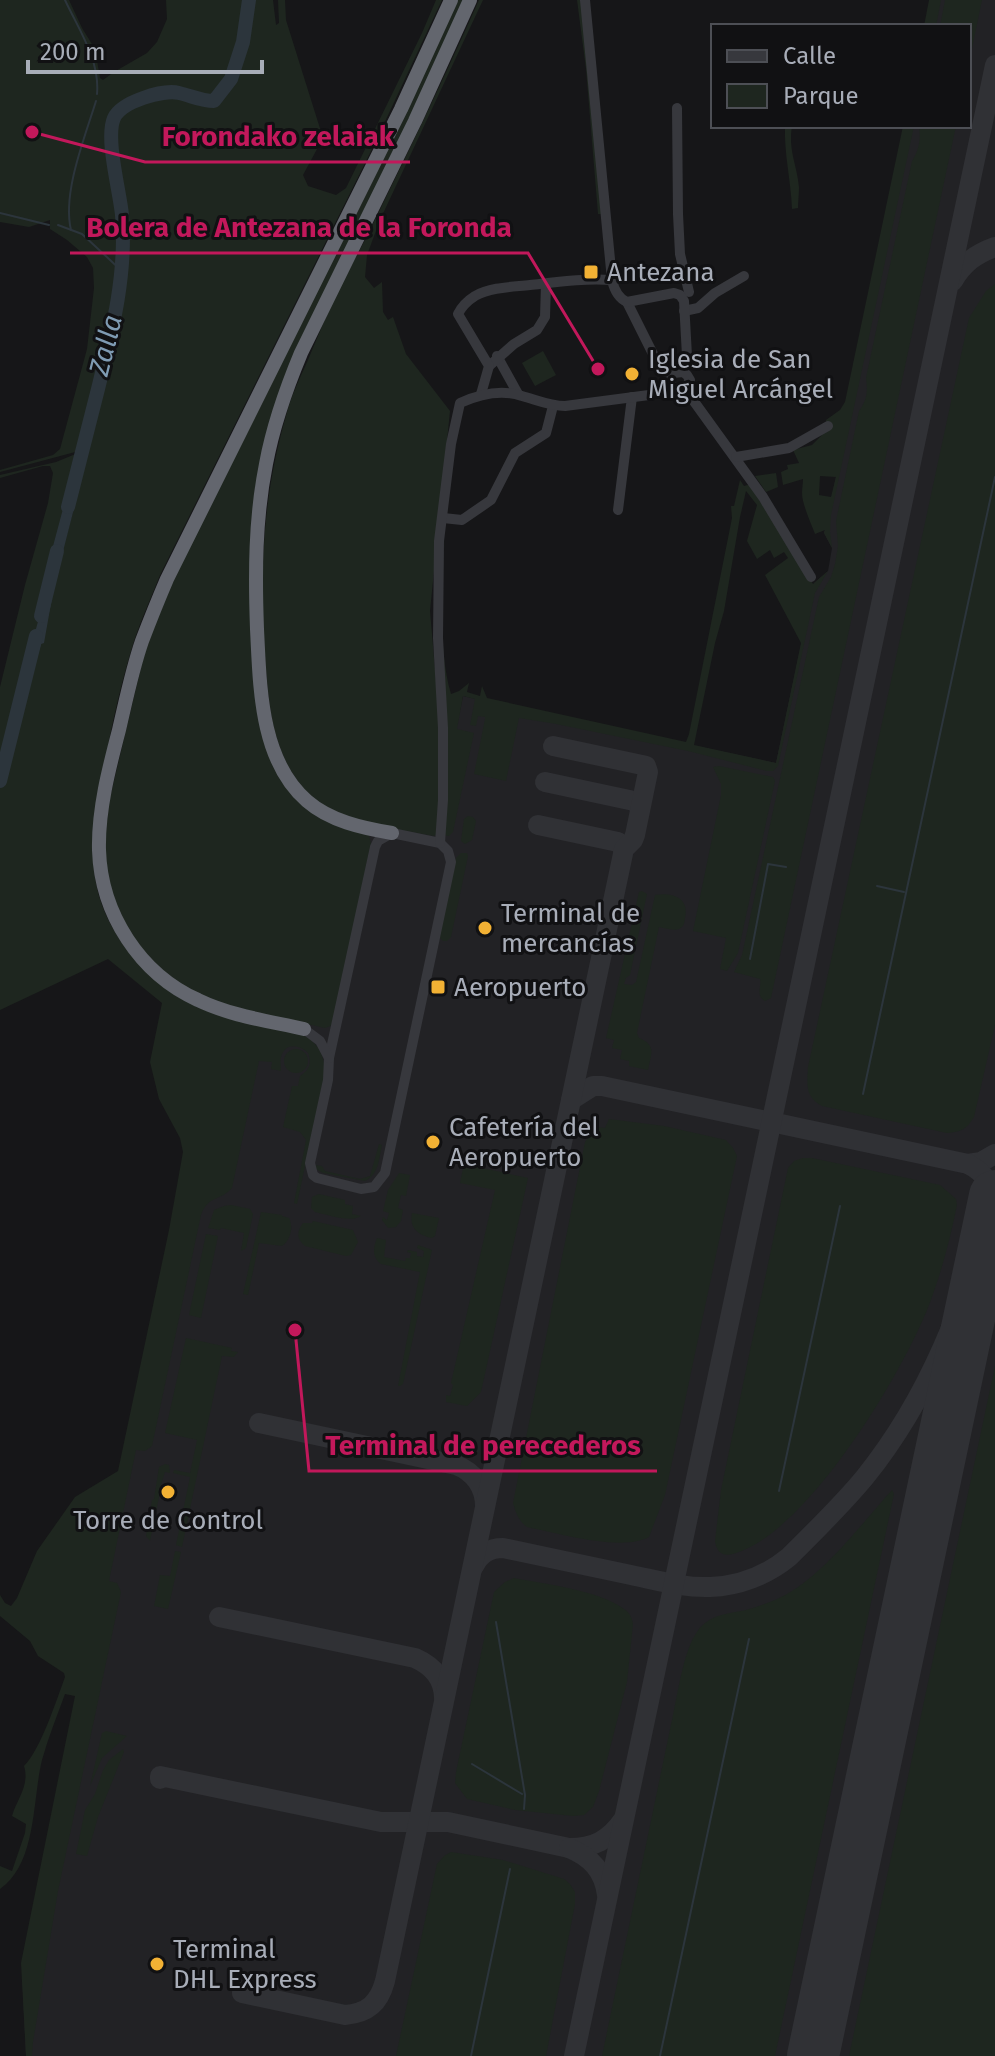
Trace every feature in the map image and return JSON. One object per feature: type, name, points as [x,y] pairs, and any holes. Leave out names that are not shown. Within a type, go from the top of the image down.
[{"type":"highway","points":[[304,1029],[233,1013],[198,1000],[176,988],[143,962],[118,923],[103,885],[99,851],[103,806],[141,643],[167,579],[401,109],[451,0]]},
{"type":"highway","points":[[392,833],[353,825],[322,812],[292,785],[275,754],[264,717],[259,662],[255,586],[257,529],[273,432],[286,390],[470,0]]},
{"type":"street","points":[[440,843],[443,728],[438,638],[439,541],[451,444],[460,403],[481,394],[518,394],[553,406],[649,395],[671,381],[674,373],[683,372],[690,380],[685,389],[677,391],[671,381],[659,366],[627,302],[614,289],[585,0]]},
{"type":"street","points":[[677,108],[680,254],[687,356],[683,372]]},
{"type":"street","points":[[684,311],[698,308],[715,293],[744,276]]},
{"type":"street","points":[[489,366],[458,314],[463,305],[476,295],[495,289],[592,279],[612,280]]},
{"type":"street","points":[[481,394],[489,366],[497,356],[537,330],[545,317],[546,284]]},
{"type":"street","points":[[627,302],[674,293],[715,293]]},
{"type":"street","points":[[497,356],[518,394]]},
{"type":"street","points":[[685,389],[763,497],[811,577]]},
{"type":"street","points":[[618,510],[632,397]]},
{"type":"street","points":[[443,518],[462,520],[491,500],[515,453],[546,433],[553,406]]},
{"type":"street","points":[[736,457],[789,448],[828,426]]},
{"type":"street","points":[[392,833],[440,843],[450,856],[448,876],[385,1173],[374,1187],[361,1189],[325,1181],[313,1175],[310,1163],[328,1080],[329,1058],[375,847],[378,841],[392,833]]},
{"type":"street","points":[[304,1029],[318,1030],[334,1041]]},
{"type":"street","points":[[304,1029],[320,1041],[329,1058]]},
{"type":"shaded area","points":[[937,0],[995,0],[995,2056],[26,2056],[22,1974],[194,1145],[368,832],[454,780],[454,769],[461,771],[468,732],[456,730],[463,696],[776,763],[814,583],[828,571],[832,548],[824,533],[910,128],[971,128],[971,24],[931,24]]},
{"type":"shaded area","points":[[68,490],[78,493],[58,571],[48,565]]},
{"type":"shaded area","points":[[52,598],[44,643],[39,651],[29,655],[44,599]]},
{"type":"green space","points":[[0,0],[69,0],[95,49],[100,78],[103,80],[147,53],[157,42],[167,19],[166,0],[273,0],[276,25],[279,23],[278,0],[285,0],[286,20],[323,138],[303,175],[308,186],[336,195],[346,188],[436,0],[442,0],[374,145],[160,575],[135,638],[110,734],[93,858],[99,896],[120,940],[151,975],[176,996],[305,1035],[320,1051],[325,1072],[297,1204],[294,1203],[306,1140],[300,1132],[283,1127],[292,1086],[298,1086],[310,1060],[308,1053],[293,1046],[283,1052],[281,1071],[271,1069],[272,1062],[259,1061],[232,1188],[207,1204],[201,1215],[152,1446],[145,1451],[136,1450],[109,1581],[117,1583],[121,1592],[58,1891],[32,2056],[26,2056],[21,1963],[75,1696],[65,1694],[47,1744],[31,1830],[21,1864],[0,1889],[0,1866],[12,1871],[25,1833],[26,1824],[12,1816],[24,1786],[24,1766],[42,1737],[65,1677],[64,1673],[38,1656],[30,1641],[0,1616],[0,1595],[11,1606],[37,1551],[75,1497],[118,1471],[183,1152],[180,1138],[159,1099],[150,1062],[162,1003],[108,959],[0,1010],[0,687],[53,473],[50,466],[43,466],[0,478],[0,475],[56,462],[79,451],[0,470],[53,455],[60,449],[87,349],[94,288],[93,268],[87,257],[50,229],[50,220],[29,227],[0,222]],"holes":[[[78,493],[57,571],[48,565]]]},
{"type":"green space","points":[[456,0],[464,0],[268,430],[255,686],[288,787],[368,832],[371,843],[333,1025],[325,1028],[203,998],[173,980],[137,945],[115,905],[105,861],[109,802],[148,642],[183,557]]},
{"type":"green space","points":[[479,0],[483,0],[380,220],[367,255],[365,277],[374,288],[382,282],[383,312],[388,320],[393,317],[406,354],[450,411],[430,611],[441,739],[438,833],[434,836],[371,824],[339,814],[314,799],[289,768],[275,733],[268,695],[263,565],[272,475],[293,394],[333,301],[409,151]]},
{"type":"green space","points":[[577,0],[583,0],[602,214],[598,214]]},
{"type":"green space","points":[[929,0],[941,0],[936,24],[924,24]]},
{"type":"green space","points":[[945,0],[982,0],[971,53],[971,24],[940,24]]},
{"type":"green space","points":[[785,128],[792,128],[792,150],[799,187],[798,208],[792,209]]},
{"type":"green space","points":[[903,128],[914,128],[831,515],[832,548],[825,530],[815,534],[803,502],[803,479],[783,485],[781,472],[788,469],[787,465],[799,463],[793,450],[812,445],[827,430],[826,420],[845,402]],"holes":[[[820,476],[836,477],[831,497],[819,495]]]},
{"type":"green space","points":[[919,128],[956,128],[771,998],[765,1001],[760,994],[760,979],[734,972],[742,955],[819,597],[835,564],[838,546],[836,521],[859,411],[866,395],[866,378],[912,161],[920,136]]},
{"type":"green space","points":[[995,284],[995,1025],[974,1117],[963,1129],[947,1133],[822,1106],[810,1094],[808,1067],[969,318],[986,291]]},
{"type":"green space","points":[[543,351],[556,375],[535,386],[522,363]]},
{"type":"green space","points":[[776,473],[778,487],[766,492],[755,476]]},
{"type":"green space","points":[[740,480],[744,486],[751,484],[813,584],[828,571],[815,593],[778,766],[773,771],[767,771],[688,751],[519,718],[506,781],[474,774],[485,717],[478,716],[476,726],[470,725],[475,699],[463,696],[457,729],[474,733],[453,832],[449,836],[443,835],[440,617],[445,529],[442,634],[451,694],[469,683],[467,692],[480,696],[482,686],[487,698],[686,742],[732,518],[731,506],[734,506]],"holes":[[[746,491],[757,505],[747,541],[757,559],[770,550],[774,558],[784,552],[788,558],[765,575],[801,643],[776,763],[694,745],[724,611]]]},
{"type":"green space","points":[[713,767],[773,777],[775,781],[738,953],[727,971],[720,969],[726,938],[693,931],[721,795],[721,784]]},
{"type":"green space","points":[[468,816],[476,821],[472,840],[465,844],[461,841],[464,819]]},
{"type":"green space","points":[[461,853],[468,856],[451,937],[443,941],[439,937],[456,858]]},
{"type":"green space","points":[[639,892],[647,894],[630,975],[624,984],[636,982],[655,895],[667,894],[678,898],[686,911],[681,928],[659,927],[637,1033],[651,1047],[648,1070],[629,1066],[629,1061],[620,1059],[622,1050],[612,1048],[614,1040],[606,1038]]},
{"type":"green space","points":[[296,1049],[305,1052],[308,1061],[305,1070],[296,1073],[287,1070],[284,1061],[287,1052]]},
{"type":"green space","points":[[609,1119],[664,1126],[726,1140],[737,1156],[665,1495],[649,1537],[623,1543],[589,1540],[527,1527],[519,1519],[513,1503],[585,1142],[591,1134],[595,1134],[597,1127],[605,1128]]},
{"type":"green space","points":[[379,1144],[382,1145],[378,1166],[373,1175],[365,1181],[323,1173],[314,1165],[322,1166],[325,1171],[360,1179],[370,1176]]},
{"type":"green space","points":[[803,1158],[940,1185],[956,1199],[957,1205],[940,1272],[921,1325],[853,1442],[794,1513],[764,1538],[728,1555],[719,1552],[715,1541],[721,1490],[788,1168],[794,1161]]},
{"type":"green space","points":[[464,1164],[528,1178],[481,1392],[467,1406],[446,1402],[446,1395],[450,1396],[453,1385],[495,1190],[460,1183]]},
{"type":"green space","points":[[399,1173],[410,1175],[406,1196],[401,1195],[398,1208],[403,1210],[401,1221],[396,1227],[388,1228],[382,1220],[383,1217],[387,1220],[389,1213],[383,1211],[388,1190]]},
{"type":"green space","points":[[319,1194],[345,1200],[345,1204],[353,1206],[352,1214],[361,1216],[345,1219],[315,1212],[311,1208],[312,1197]]},
{"type":"green space","points":[[231,1205],[250,1209],[253,1214],[246,1248],[241,1251],[244,1233],[208,1228],[214,1210]]},
{"type":"green space","points":[[261,1212],[289,1218],[291,1229],[282,1246],[259,1243],[248,1295],[243,1294]]},
{"type":"green space","points":[[412,1213],[439,1218],[435,1236],[427,1237],[416,1230]]},
{"type":"green space","points":[[313,1221],[353,1230],[358,1242],[351,1255],[305,1246],[298,1235],[303,1223]]},
{"type":"green space","points":[[206,1234],[218,1236],[201,1318],[189,1315]]},
{"type":"green space","points":[[377,1238],[386,1240],[384,1257],[405,1261],[410,1258],[408,1250],[423,1257],[424,1251],[417,1248],[418,1245],[432,1250],[403,1384],[400,1386],[420,1272],[381,1264],[374,1252]]},
{"type":"green space","points":[[186,1338],[238,1352],[234,1357],[222,1356],[182,1547],[176,1545],[190,1477],[173,1473],[174,1470],[190,1473],[197,1440],[165,1433]]},
{"type":"green space","points":[[995,1366],[995,2056],[849,2056]]},
{"type":"green space","points":[[169,1465],[170,1473],[165,1472],[159,1491],[150,1541],[146,1536],[152,1500],[159,1467]]},
{"type":"green space","points":[[892,1490],[894,1494],[775,2056],[602,2056],[679,1683],[692,1640],[702,1626],[713,1618],[772,1601],[807,1580],[823,1567]]},
{"type":"green space","points":[[175,1551],[181,1552],[168,1609],[154,1606],[160,1575],[170,1576]]},
{"type":"green space","points":[[514,1578],[600,1597],[624,1609],[632,1620],[627,1682],[599,1791],[593,1807],[584,1815],[515,1810],[467,1799],[455,1783],[494,1592]]},
{"type":"green space","points":[[106,1731],[127,1736],[102,1758],[90,1786],[102,1733]]},
{"type":"green space","points":[[123,1749],[87,1856],[76,1854],[85,1810],[109,1760]]},
{"type":"green space","points":[[451,1852],[503,1860],[564,1879],[575,1892],[546,2056],[396,2056],[437,1864]]},
{"type":"waterway","points":[[65,0],[92,57],[97,94]]},
{"type":"waterway","name":"Zalla","points":[[68,507],[108,346],[120,281],[123,237],[111,138],[114,118],[133,102],[163,93],[179,93],[214,101],[231,79],[243,42],[249,0]]},
{"type":"waterway","points":[[71,230],[72,182],[96,101]]},
{"type":"waterway","points":[[0,213],[49,225]]},
{"type":"waterway","points":[[58,225],[82,234],[123,272]]},
{"type":"waterway","points":[[863,1094],[995,477]]},
{"type":"waterway","name":"Zalla","points":[[41,616],[57,551]]},
{"type":"waterway","name":"Zalla","points":[[0,781],[36,636]]},
{"type":"waterway","points":[[750,959],[768,864],[786,867]]},
{"type":"waterway","points":[[877,886],[904,892]]},
{"type":"waterway","points":[[779,1491],[840,1206]]},
{"type":"waterway","points":[[496,1622],[525,1795],[524,1809]]},
{"type":"waterway","points":[[660,2056],[749,1639]]},
{"type":"waterway","points":[[472,1764],[522,1794]]},
{"type":"waterway","points":[[471,2056],[510,1869]]},
{"type":"taxiway","points":[[574,2056],[995,65]]},
{"type":"taxiway","points":[[953,281],[971,260],[995,247]]},
{"type":"taxiway","points":[[242,1993],[345,2015],[371,2006],[385,1981],[624,849],[635,835],[648,772],[646,766],[553,746]]},
{"type":"taxiway","points":[[545,782],[634,801],[640,809]]},
{"type":"taxiway","points":[[538,825],[618,842],[624,849]]},
{"type":"taxiway","points":[[474,1566],[486,1552],[503,1548],[670,1583],[710,1587],[742,1582],[789,1557],[865,1477],[909,1414],[957,1314],[993,1206],[987,1181],[968,1164],[602,1086],[593,1086],[571,1100]]},
{"type":"taxiway","points":[[968,1164],[981,1162],[995,1154]]},
{"type":"taxiway","points":[[259,1423],[456,1465],[477,1481],[485,1506]]},
{"type":"taxiway","points":[[219,1617],[415,1658],[436,1674],[444,1698]]},
{"type":"taxiway","points":[[160,1779],[160,1776],[381,1822],[448,1822],[569,1848],[600,1842],[623,1820]]},
{"type":"taxiway","points":[[569,1848],[595,1866],[603,1879],[607,1895]]},
{"type":"runway","points":[[813,2056],[995,1196]]},
{"type":"place","name":"Forondako zelaiak","points":[[32,132]]},
{"type":"place","name":"Antezana","points":[[591,272]]},
{"type":"place","name":"Bolera de Antezana de la Foronda","points":[[598,369]]},
{"type":"place","name":"Iglesia de San Miguel Arcángel","points":[[632,374]]},
{"type":"place","name":"Terminal de mercancías","points":[[485,928]]},
{"type":"place","name":"Aeropuerto","points":[[438,987]]},
{"type":"place","name":"Cafetería del Aeropuerto","points":[[433,1142]]},
{"type":"place","name":"Terminal de perecederos","points":[[295,1330]]},
{"type":"place","name":"Torre de Control","points":[[168,1492]]},
{"type":"place","name":"Terminal DHL Express","points":[[157,1964]]}]
